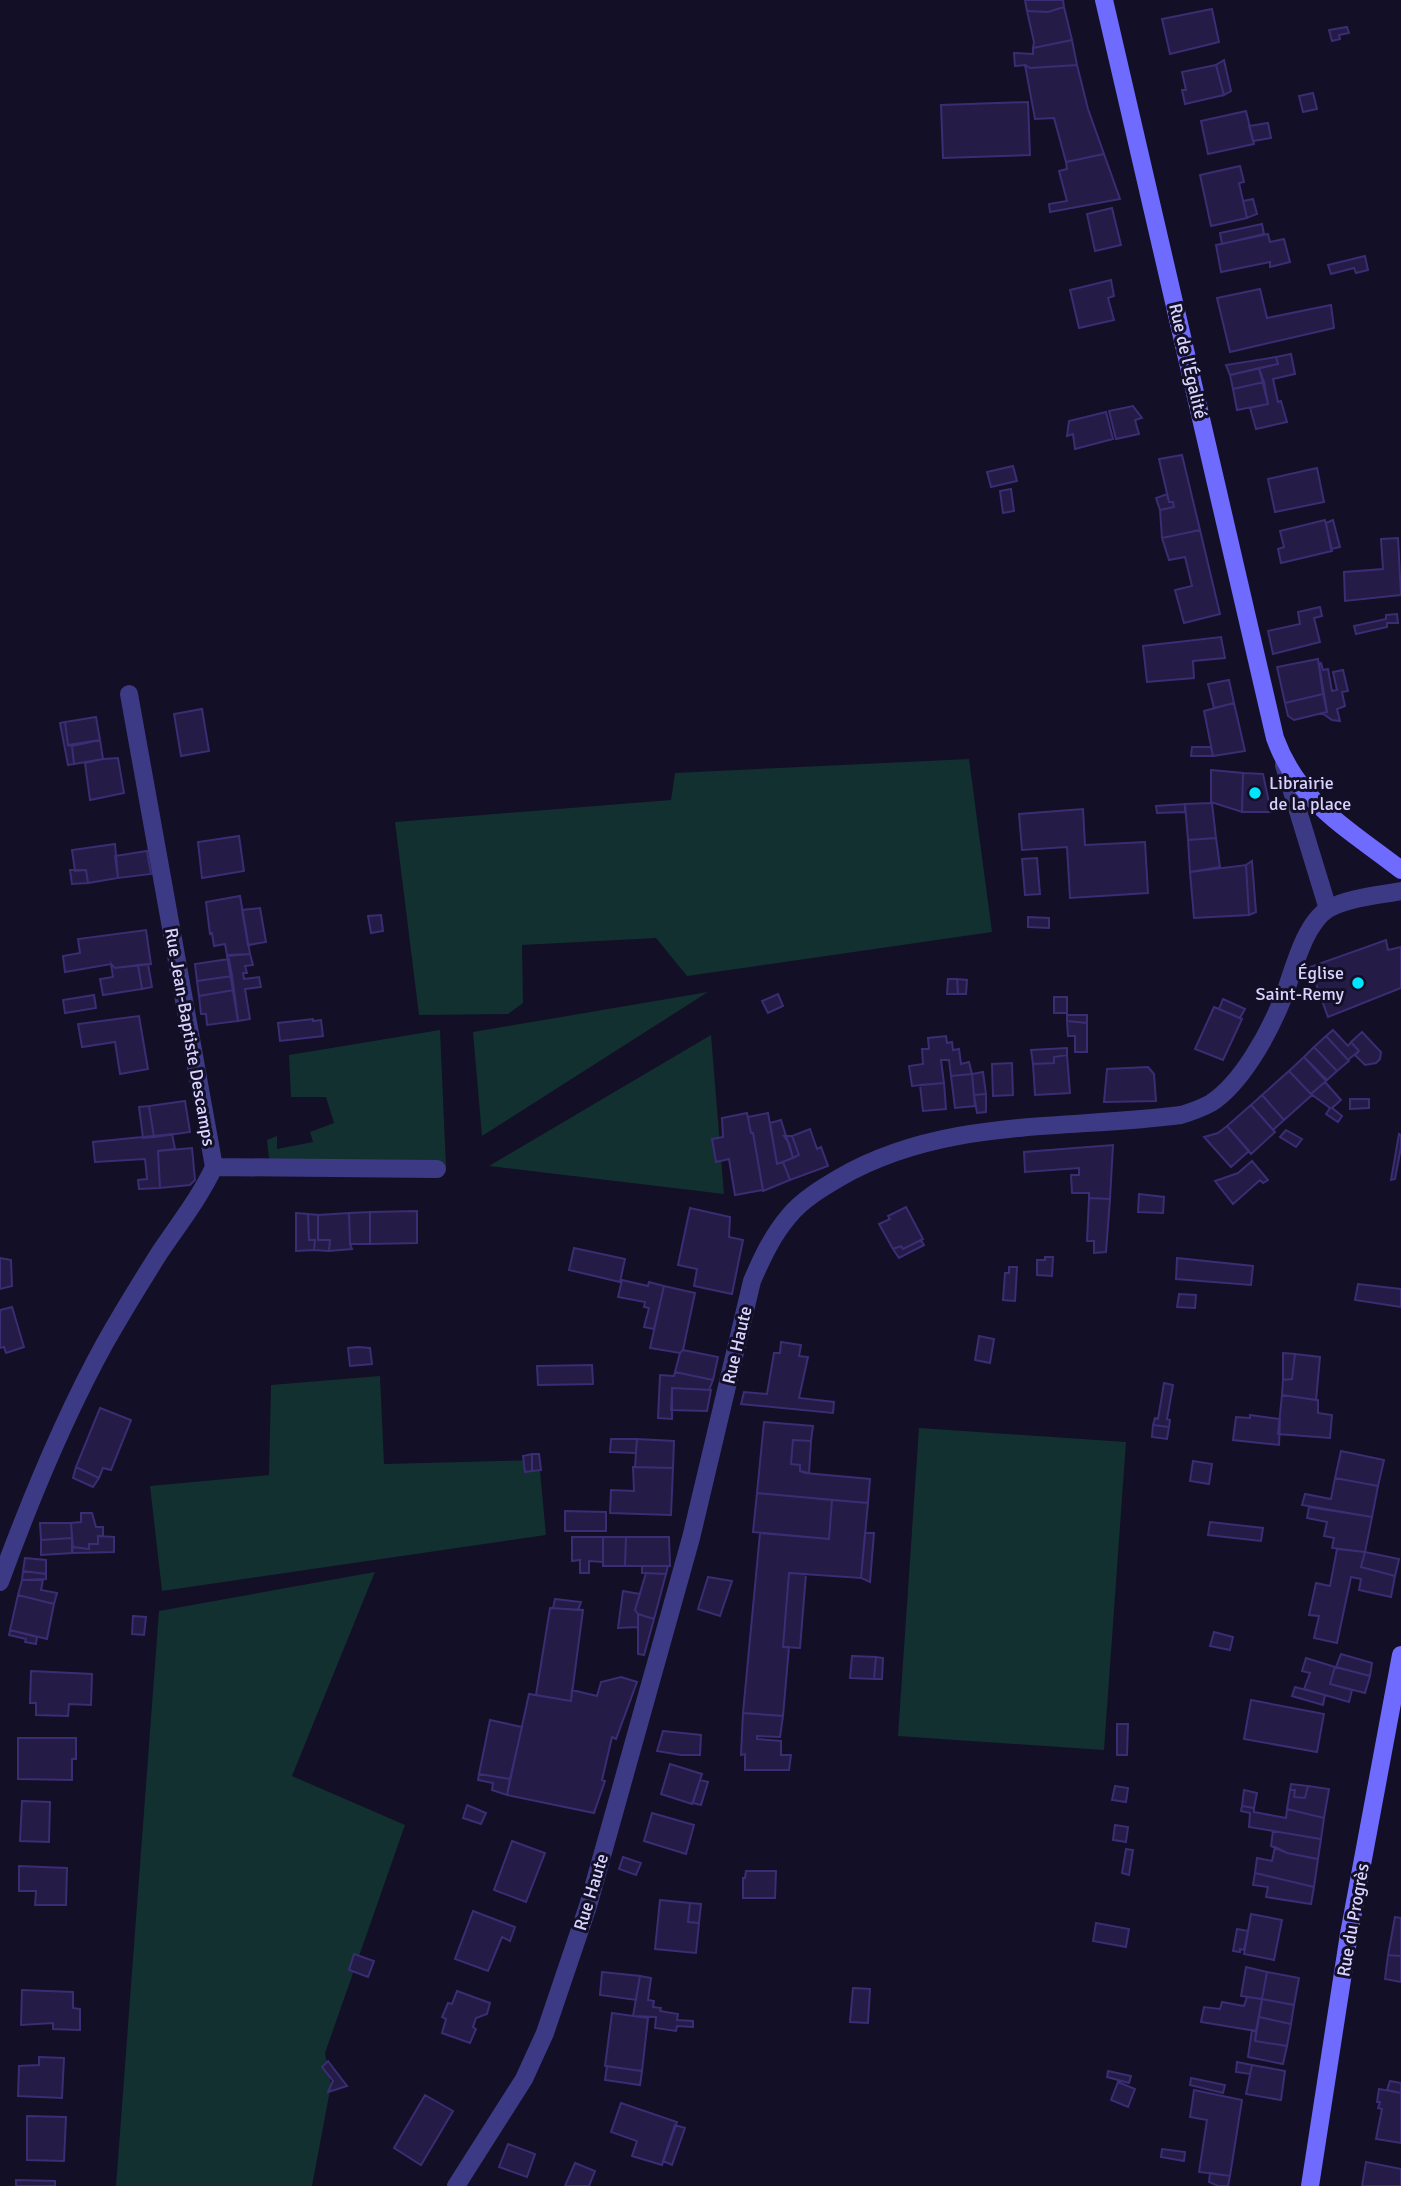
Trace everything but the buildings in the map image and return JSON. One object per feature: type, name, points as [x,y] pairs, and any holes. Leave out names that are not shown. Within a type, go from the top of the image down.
[{"type":"main road","name":"Rue de l'Égalité","points":[[1104,0],[1271,722],[1283,761]]},
{"type":"main road","points":[[1283,761],[1311,798],[1338,823],[1401,870]]},
{"type":"main road","name":"Rue du Progrès","points":[[1310,2186],[1349,1934],[1401,1655]]},
{"type":"street","name":"Rue Jean-Baptiste Descamps","points":[[0,1582],[26,1510],[70,1411],[105,1343],[214,1167],[129,694]]},
{"type":"street","points":[[1283,761],[1328,909],[1361,898],[1401,891]]},
{"type":"street","name":"Rue Haute","points":[[456,2186],[524,2079],[545,2033],[588,1906],[691,1538],[752,1281],[769,1244],[789,1215],[820,1190],[854,1170],[889,1155],[984,1130],[1169,1117],[1210,1103],[1236,1082],[1266,1033],[1283,999],[1299,952],[1310,930],[1328,909]]},
{"type":"street","points":[[214,1167],[437,1170]]},
{"type":"green space","points":[[969,759],[992,932],[687,976],[656,938],[522,945],[523,1003],[508,1014],[419,1015],[395,822],[671,800],[675,773]]},
{"type":"green space","points":[[708,992],[482,1136],[473,1032]]},
{"type":"green space","points":[[440,1030],[446,1167],[270,1167],[267,1140],[277,1136],[277,1149],[313,1142],[310,1132],[334,1123],[326,1097],[291,1097],[289,1055]]},
{"type":"green space","points":[[711,1035],[724,1194],[489,1166]]},
{"type":"green space","points":[[380,1376],[384,1464],[539,1460],[546,1535],[162,1591],[150,1486],[269,1475],[271,1385]]},
{"type":"green space","points":[[919,1428],[1126,1442],[1104,1750],[898,1736]]},
{"type":"green space","points":[[375,1572],[292,1776],[405,1825],[325,2053],[331,2085],[312,2186],[116,2186],[159,1611]]},
{"type":"place","name":"Librairie de la place","points":[[1255,793]]},
{"type":"place","name":"Église Saint-Remy","points":[[1358,983]]}]
